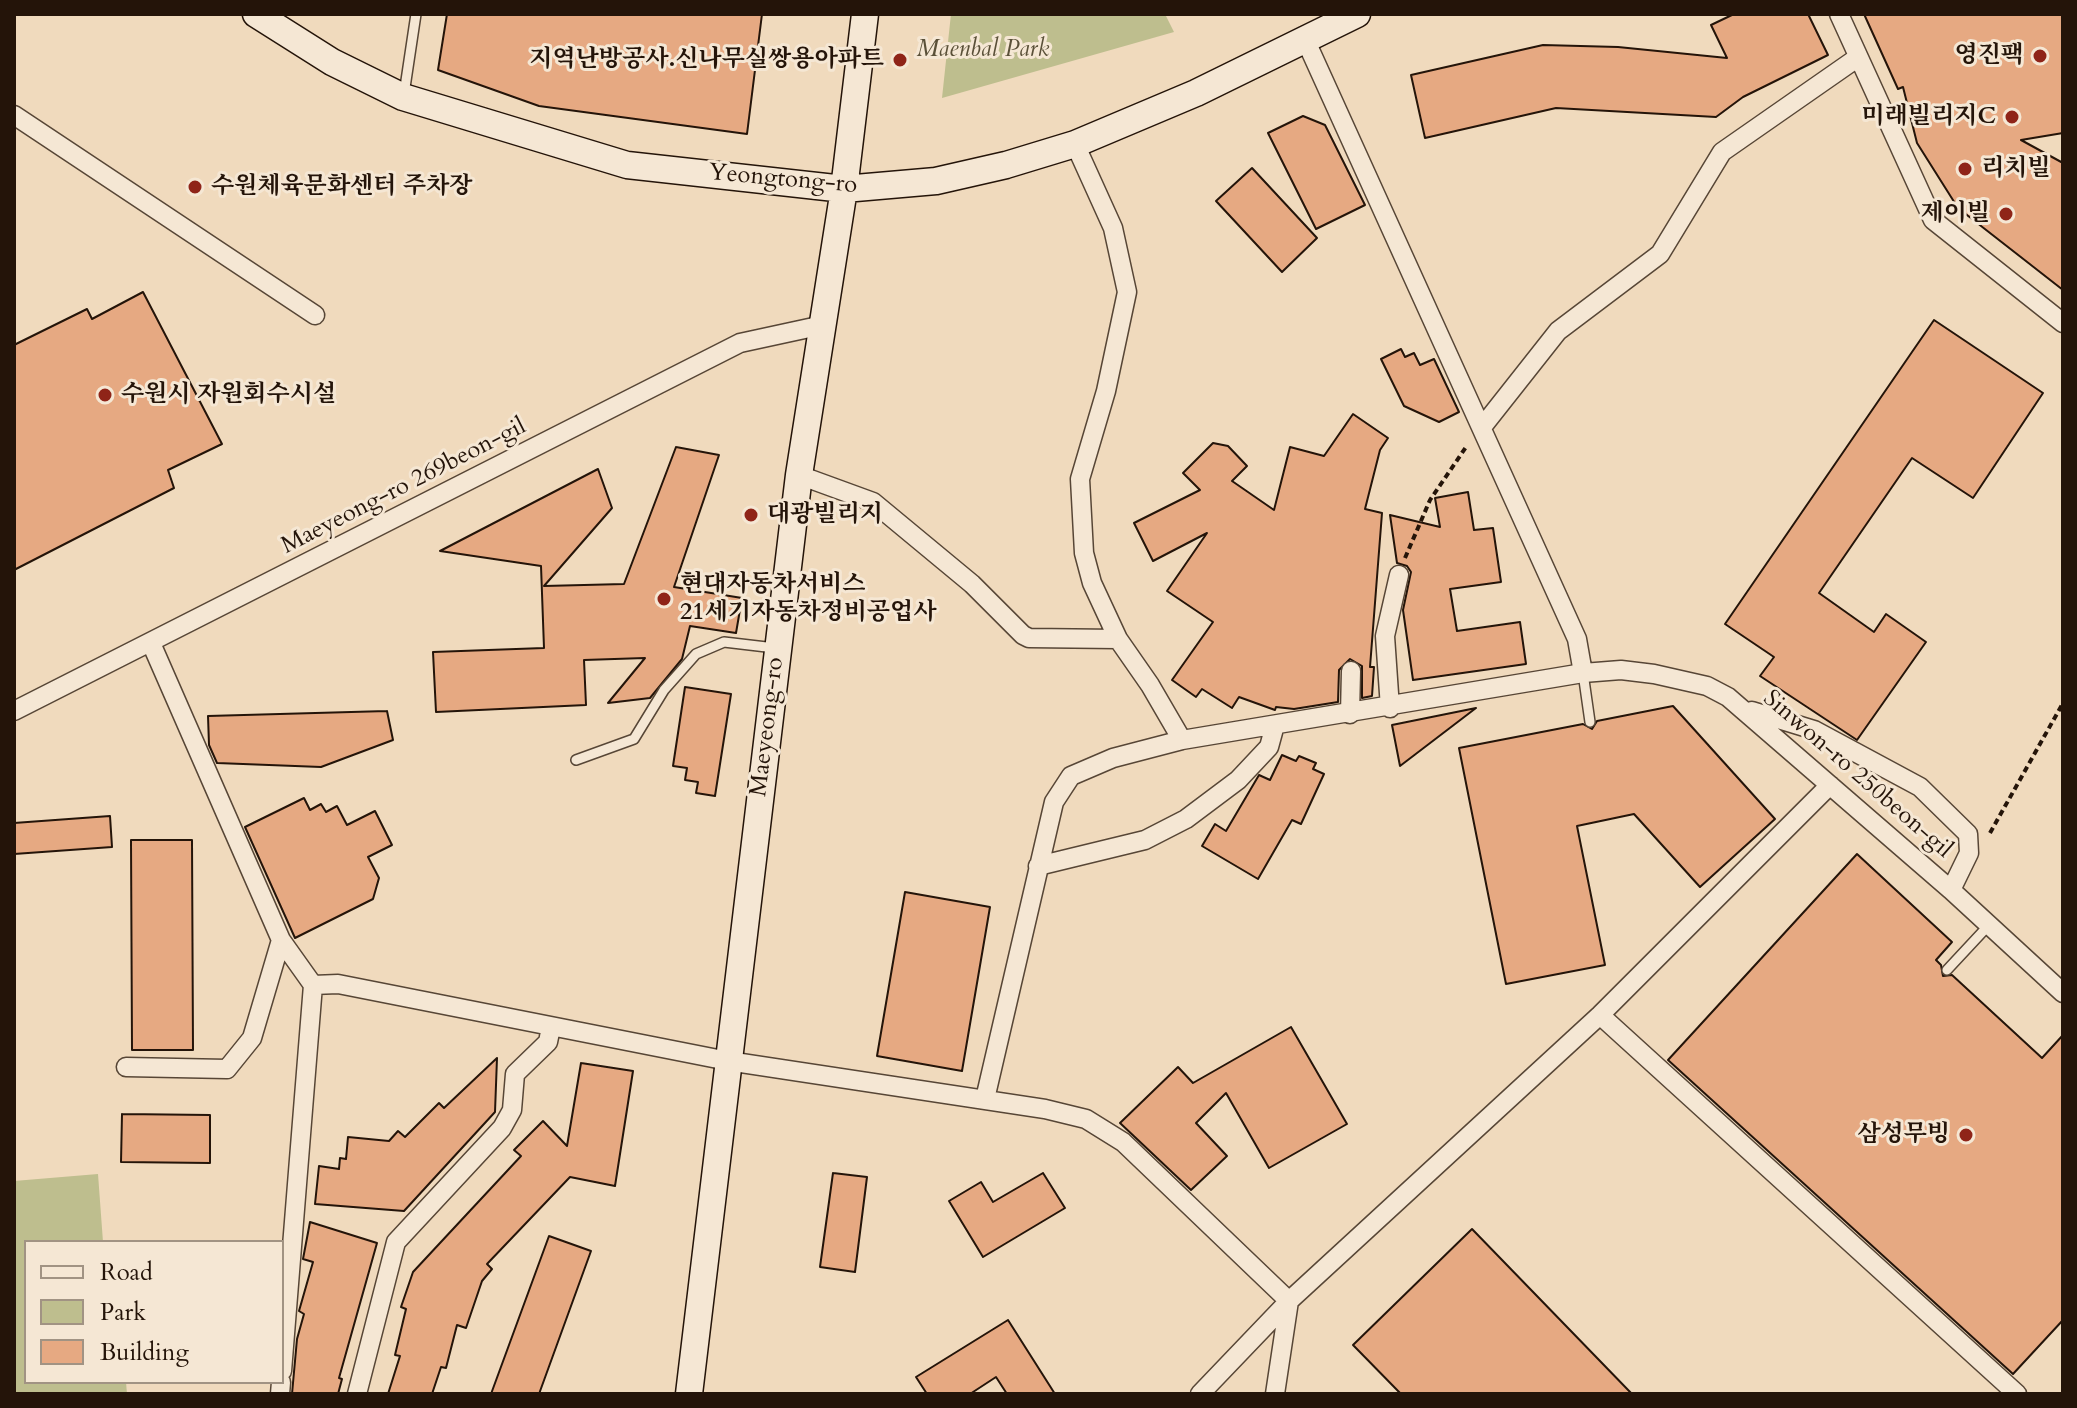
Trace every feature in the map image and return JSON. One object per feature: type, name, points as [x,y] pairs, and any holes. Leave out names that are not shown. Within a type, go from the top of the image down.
[{"type":"street","name":"Yeongtong-ro","points":[[256,14],[332,62],[403,97],[627,165],[844,189],[936,181],[1006,165],[1075,144],[1183,99],[1357,14]]},
{"type":"street","name":"Maeyeong-ro","points":[[689,1394],[799,475],[844,189],[865,14]]},
{"type":"street","points":[[1839,14],[1933,220],[2063,323]]},
{"type":"street","points":[[1305,39],[1577,639],[1583,673]]},
{"type":"street","points":[[1483,426],[1558,331],[1660,254],[1722,152],[1857,58]]},
{"type":"street","points":[[14,115],[315,315]]},
{"type":"street","points":[[1075,144],[1113,228],[1127,292],[1106,391],[1080,479],[1087,567],[1118,639],[1150,685],[1182,740]]},
{"type":"street","name":"Maeyeong-ro 269beon-gil","points":[[14,711],[740,343],[823,325]]},
{"type":"street","points":[[799,475],[873,502],[972,584],[1029,638],[1118,639]]},
{"type":"street","points":[[1390,708],[1385,636],[1399,575]]},
{"type":"street","points":[[151,643],[281,940],[313,985],[284,1346]]},
{"type":"street","name":"Sinwon-ro 250beon-gil","points":[[985,1099],[1054,802],[1071,776],[1113,758],[1182,740],[1390,708],[1583,673],[1621,670],[1654,674],[1707,686],[1747,709],[2063,993]]},
{"type":"street","points":[[1350,714],[1351,671]]},
{"type":"street","points":[[1747,709],[1814,730],[1920,787],[1962,825],[1970,843],[1951,890]]},
{"type":"street","points":[[1038,866],[1145,840],[1186,819],[1238,780],[1269,747],[1275,725]]},
{"type":"street","points":[[1200,1394],[1289,1301],[1600,1015],[1830,785]]},
{"type":"street","points":[[126,1067],[227,1069],[252,1038],[281,940]]},
{"type":"street","points":[[313,985],[338,984],[728,1061],[1066,1113],[1104,1129],[1123,1142],[1289,1301]]},
{"type":"street","points":[[1600,1015],[2017,1394]]},
{"type":"street","points":[[357,1394],[396,1242],[502,1128],[512,1110],[515,1074],[548,1042],[551,1027]]},
{"type":"street","points":[[1275,1394],[1289,1301]]},
{"type":"lane","points":[[403,97],[416,14]]},
{"type":"lane","points":[[576,760],[634,739],[664,690],[696,654],[724,642],[778,648]]},
{"type":"lane","points":[[1583,673],[1590,722]]},
{"type":"lane","points":[[1947,970],[1988,926]]},
{"type":"path","points":[[1399,575],[1430,500],[1447,471],[1483,426]]},
{"type":"path","points":[[1970,843],[1986,840],[2063,703]]},
{"type":"green space","name":"Maenbal Park","points":[[951,14],[1165,14],[1174,32],[942,98]]},
{"type":"green space","points":[[98,1174],[103,1240],[24,1240],[24,1384],[126,1384],[127,1394],[14,1394],[14,1181]]},
{"type":"building","points":[[447,14],[762,14],[747,134],[539,106],[438,70]]},
{"type":"building","points":[[1734,14],[1808,14],[1828,55],[1743,97],[1716,117],[1556,108],[1425,138],[1411,75],[1543,45],[1618,47],[1727,58],[1711,25]]},
{"type":"building","points":[[1864,14],[2063,14],[2063,133],[2021,140],[2063,163],[2063,290],[1958,208],[1917,143],[1903,87],[1898,89]]},
{"type":"building","points":[[1303,116],[1325,125],[1365,205],[1316,229],[1268,133]]},
{"type":"building","points":[[1252,168],[1317,238],[1282,272],[1216,201]]},
{"type":"building","name":"수원시 자원회수시설","points":[[143,292],[222,444],[168,470],[174,488],[14,570],[14,345],[87,309],[92,319]]},
{"type":"building","points":[[1934,320],[2043,393],[1973,498],[1912,458],[1819,593],[1874,632],[1886,614],[1926,642],[1857,740],[1760,676],[1774,657],[1725,624]]},
{"type":"building","points":[[1401,349],[1405,357],[1414,353],[1420,365],[1434,359],[1459,412],[1439,422],[1404,406],[1381,359]]},
{"type":"building","points":[[1353,414],[1388,438],[1380,450],[1365,509],[1382,513],[1370,667],[1374,667],[1372,696],[1362,698],[1362,666],[1350,659],[1339,670],[1338,702],[1294,709],[1276,707],[1275,710],[1239,697],[1232,708],[1202,689],[1196,697],[1172,680],[1213,622],[1167,591],[1207,533],[1153,561],[1134,523],[1200,490],[1183,473],[1213,443],[1228,446],[1247,466],[1232,481],[1274,510],[1290,447],[1324,456]]},
{"type":"building","points":[[676,447],[719,455],[674,587],[742,598],[736,633],[690,626],[682,659],[650,698],[608,703],[645,658],[584,660],[586,705],[436,712],[433,652],[544,648],[541,566],[440,551],[598,469],[612,508],[544,586],[624,584]]},
{"type":"building","points":[[1468,492],[1474,530],[1493,528],[1501,582],[1450,589],[1457,631],[1520,622],[1526,664],[1413,680],[1403,610],[1411,572],[1407,566],[1397,563],[1390,515],[1440,527],[1435,498]]},
{"type":"building","points":[[685,687],[731,694],[715,796],[696,793],[698,782],[685,780],[687,768],[673,766]]},
{"type":"building","points":[[1673,706],[1775,819],[1700,887],[1634,814],[1577,826],[1605,965],[1506,984],[1459,748],[1583,724],[1592,729],[1597,721]]},
{"type":"building","points":[[1476,708],[1400,766],[1392,725]]},
{"type":"building","points":[[387,711],[393,740],[321,767],[217,763],[209,745],[208,716]]},
{"type":"building","points":[[1282,755],[1296,761],[1299,756],[1316,763],[1313,769],[1324,774],[1301,824],[1292,820],[1258,879],[1202,846],[1215,824],[1226,831],[1259,775],[1270,780]]},
{"type":"building","points":[[304,798],[310,810],[321,804],[326,812],[337,806],[347,825],[375,811],[392,845],[368,857],[379,878],[373,899],[295,938],[245,827]]},
{"type":"building","points":[[110,816],[112,847],[14,854],[14,823]]},
{"type":"building","points":[[131,840],[192,840],[193,1050],[132,1050]]},
{"type":"building","points":[[1857,854],[1952,942],[1936,960],[1941,965],[1943,976],[1952,975],[2042,1058],[2063,1035],[2063,1320],[2013,1374],[1668,1060]]},
{"type":"building","points":[[905,892],[990,907],[962,1071],[877,1056]]},
{"type":"building","points":[[1291,1027],[1347,1124],[1269,1168],[1226,1093],[1196,1123],[1227,1156],[1191,1190],[1120,1123],[1178,1067],[1193,1083]]},
{"type":"building","points":[[497,1058],[495,1112],[404,1211],[315,1204],[319,1166],[339,1169],[340,1158],[346,1159],[348,1137],[389,1141],[398,1131],[405,1137],[439,1103],[444,1108]]},
{"type":"building","points":[[581,1063],[633,1071],[615,1186],[570,1177],[487,1264],[492,1269],[482,1281],[466,1328],[457,1325],[446,1368],[441,1367],[432,1394],[388,1394],[400,1356],[395,1355],[406,1309],[401,1307],[413,1272],[521,1156],[514,1150],[543,1121],[567,1146]]},
{"type":"building","points":[[122,1114],[210,1115],[210,1163],[121,1162]]},
{"type":"building","points":[[833,1173],[867,1177],[855,1272],[820,1267]]},
{"type":"building","points":[[1043,1173],[1065,1208],[983,1257],[949,1201],[981,1182],[993,1202]]},
{"type":"building","points":[[310,1222],[377,1243],[339,1378],[342,1379],[338,1394],[292,1394],[297,1339],[304,1314],[299,1311],[313,1262],[303,1259]]},
{"type":"building","points":[[1472,1229],[1632,1394],[1401,1394],[1353,1345]]},
{"type":"building","points":[[549,1236],[591,1251],[539,1394],[491,1394]]},
{"type":"building","points":[[1008,1320],[1055,1394],[1007,1394],[996,1377],[970,1394],[927,1394],[916,1377]]},
{"type":"place","name":"영진팩","points":[[2040,56]]},
{"type":"place","name":"지역난방공사.신나무실쌍용아파트","points":[[900,60]]},
{"type":"place","name":"미래빌리지C","points":[[2012,117]]},
{"type":"place","name":"리치빌","points":[[1965,169]]},
{"type":"place","name":"수원체육문화센터 주차장","points":[[195,187]]},
{"type":"place","name":"제이빌","points":[[2006,214]]},
{"type":"place","name":"수원시 자원회수시설","points":[[105,395]]},
{"type":"place","name":"대광빌리지","points":[[751,515]]},
{"type":"place","name":"현대자동차서비스 21세기자동차정비공업사","points":[[664,599]]},
{"type":"place","name":"삼성무빙","points":[[1966,1135]]}]
